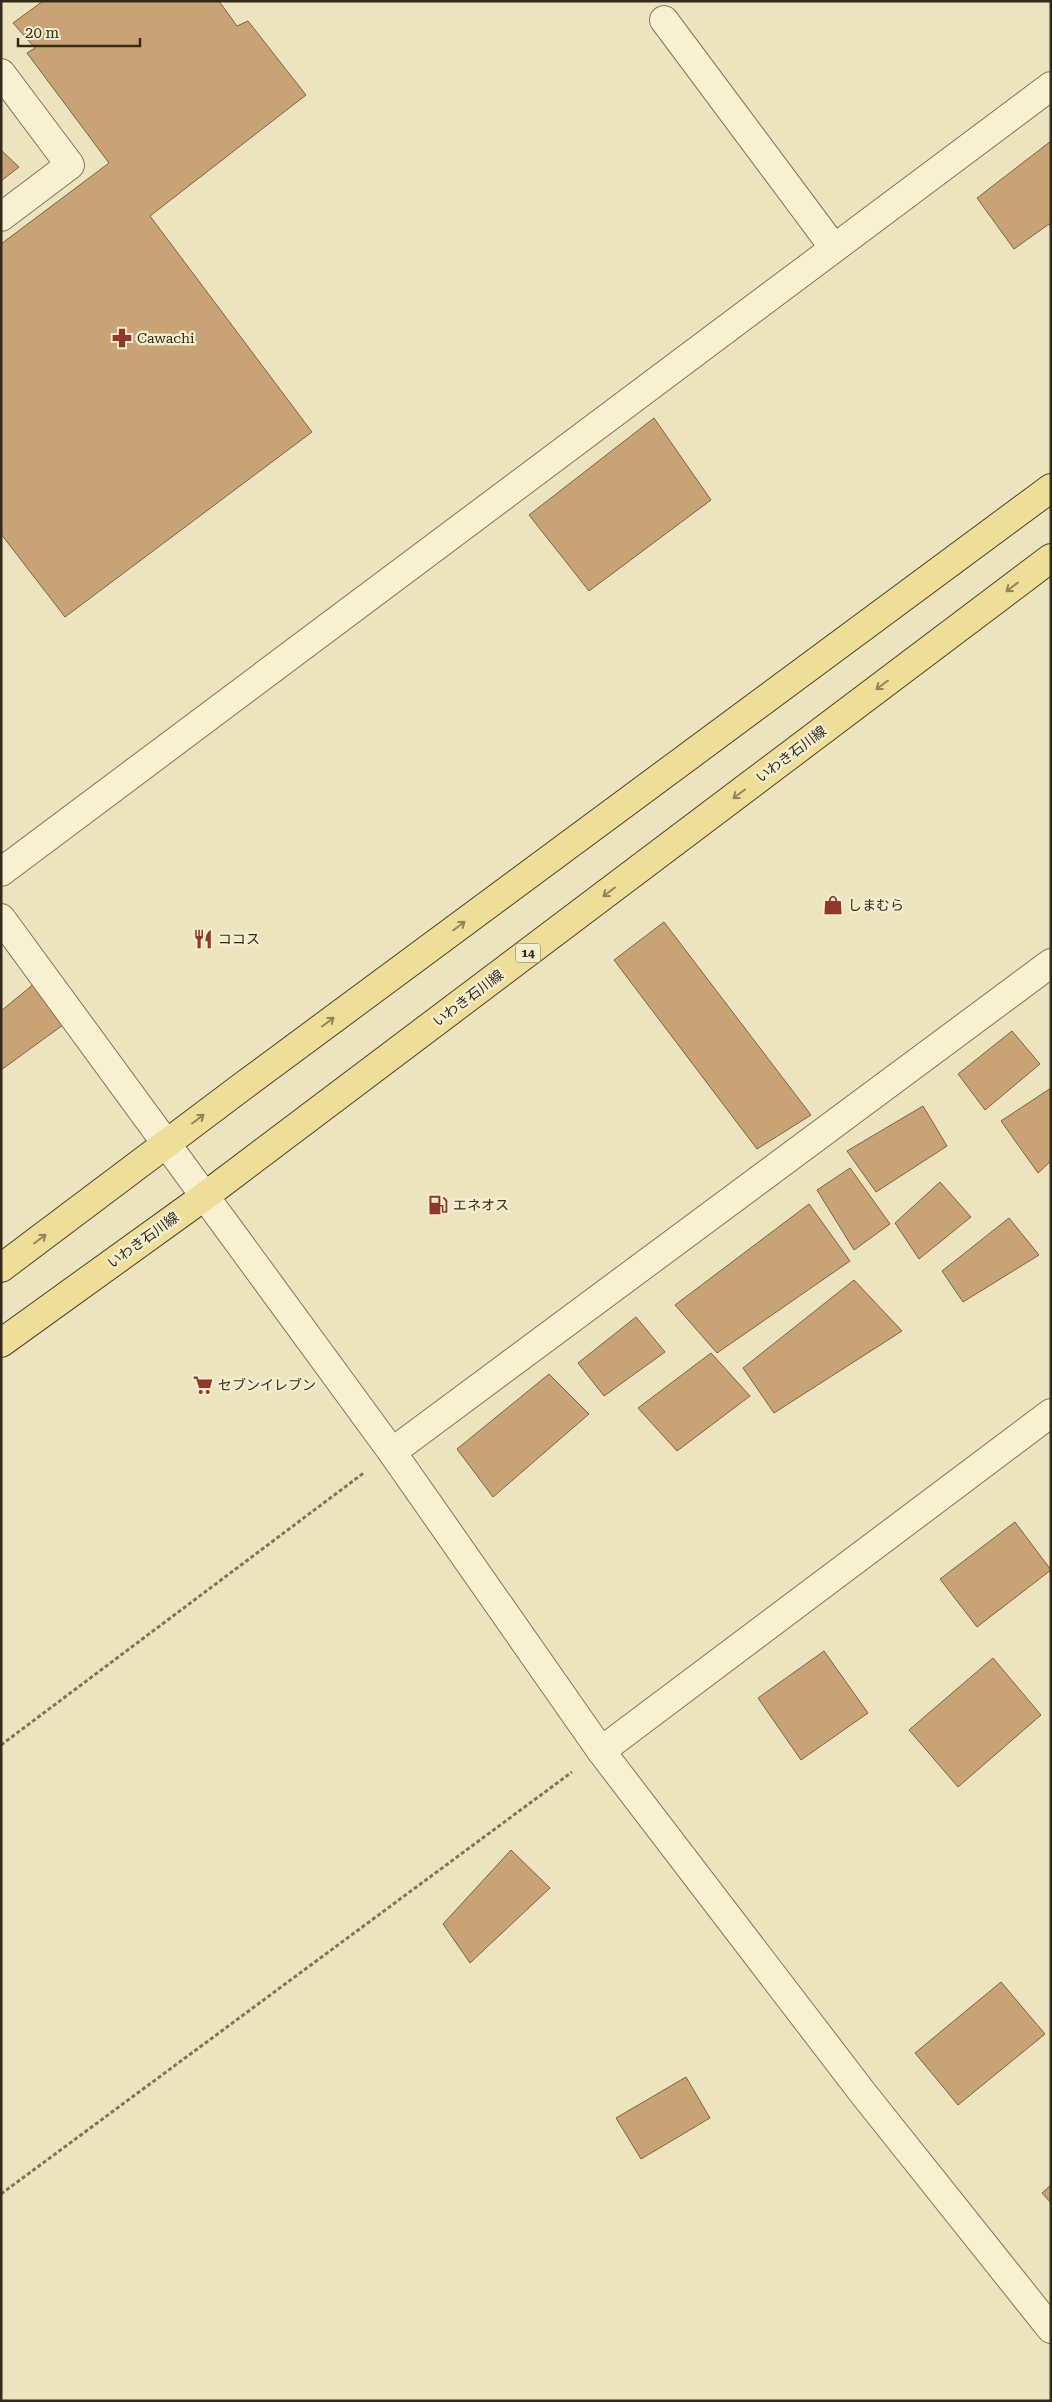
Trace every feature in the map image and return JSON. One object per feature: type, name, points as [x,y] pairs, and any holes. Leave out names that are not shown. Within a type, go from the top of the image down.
[{"type":"main road","points":[[1,1268],[166,1143],[1051,488]]},
{"type":"main road","name":"いわき石川線","points":[[1,1342],[205,1196],[1051,558]]},
{"type":"street","points":[[664,20],[834,248]]},
{"type":"street","points":[[1,73],[70,165],[1,217]]},
{"type":"street","points":[[1,872],[1051,86]]},
{"type":"street","points":[[1,918],[392,1452],[601,1751],[862,2092],[1051,2329]]},
{"type":"street","points":[[392,1452],[1051,963]]},
{"type":"street","points":[[601,1751],[1051,1413]]},
{"type":"path","points":[[1,1745],[392,1452]]},
{"type":"path","points":[[1,2194],[601,1751]]},
{"type":"building","name":"Cawachi","points":[[43,1],[219,1],[237,26],[248,21],[306,95],[150,216],[312,432],[65,617],[1,534],[1,244],[109,163],[27,53],[35,48],[13,23]]},
{"type":"building","points":[[1051,141],[1051,227],[1049,224],[1014,249],[977,198]]},
{"type":"building","points":[[1,150],[19,167],[1,181]]},
{"type":"building","points":[[654,418],[711,500],[589,591],[529,515]]},
{"type":"building","points":[[664,922],[811,1115],[757,1149],[614,960]]},
{"type":"building","points":[[35,983],[63,1025],[1,1070],[1,1011]]},
{"type":"building","points":[[1012,1031],[1040,1064],[985,1110],[958,1074]]},
{"type":"building","points":[[1051,1088],[1051,1161],[1038,1173],[1001,1121]]},
{"type":"building","points":[[923,1106],[947,1146],[876,1192],[847,1151]]},
{"type":"building","points":[[850,1168],[890,1224],[854,1250],[817,1190]]},
{"type":"building","points":[[940,1182],[971,1217],[919,1259],[895,1223]]},
{"type":"building","points":[[809,1204],[850,1261],[717,1353],[675,1305]]},
{"type":"building","points":[[1009,1218],[1039,1255],[963,1302],[942,1271]]},
{"type":"building","points":[[854,1280],[902,1331],[774,1413],[743,1368]]},
{"type":"building","points":[[636,1317],[665,1352],[604,1396],[578,1363]]},
{"type":"building","points":[[711,1353],[750,1396],[677,1451],[638,1408]]},
{"type":"building","points":[[549,1374],[589,1414],[493,1497],[457,1449]]},
{"type":"building","points":[[1015,1522],[1051,1570],[977,1627],[940,1579]]},
{"type":"building","points":[[824,1651],[868,1713],[801,1760],[758,1698]]},
{"type":"building","points":[[993,1658],[1041,1715],[958,1787],[909,1730]]},
{"type":"building","points":[[511,1850],[550,1888],[470,1963],[443,1924]]},
{"type":"building","points":[[1001,1982],[1045,2034],[958,2105],[915,2053]]},
{"type":"building","points":[[686,2077],[710,2118],[641,2159],[616,2118]]},
{"type":"building","points":[[1051,2185],[1051,2203],[1042,2193]]},
{"type":"place","name":"Cawachi","points":[[122,338]]},
{"type":"place","name":"しまむら","points":[[833,905]]},
{"type":"place","name":"ココス","points":[[203,939]]},
{"type":"place","name":"エネオス","points":[[438,1205]]},
{"type":"place","name":"セブンイレブン","points":[[203,1385]]}]
